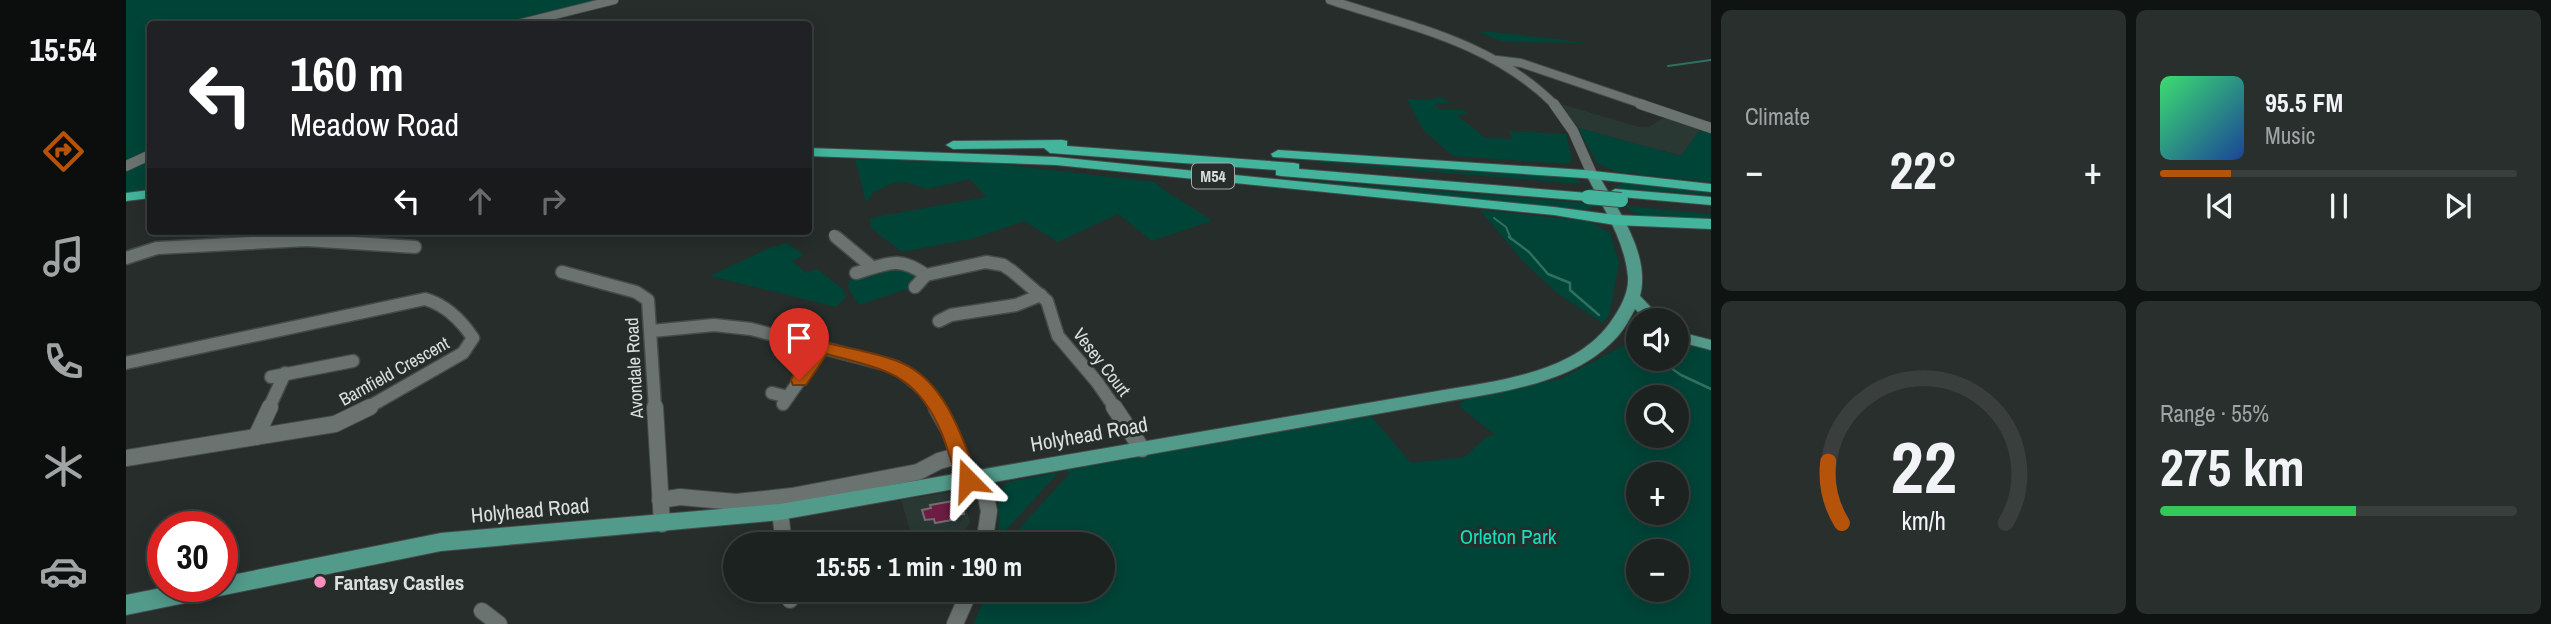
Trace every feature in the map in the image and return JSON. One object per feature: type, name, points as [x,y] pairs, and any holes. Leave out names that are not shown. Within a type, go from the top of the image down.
[{"type":"highway","name":"M54","points":[[953,145],[1015,143],[1132,146],[1592,174]]},
{"type":"highway","name":"M54","points":[[812,144],[953,145],[1069,150],[1711,207]]},
{"type":"highway","name":"M54","points":[[812,151],[973,152],[1098,158],[1585,194]]},
{"type":"highway","name":"M54","points":[[812,151],[1056,161],[1554,211],[1615,220]]},
{"type":"highway","points":[[1592,174],[1711,188]]},
{"type":"highway","points":[[126,197],[147,194]]},
{"type":"highway","name":"M54","points":[[1618,197],[1711,201]]},
{"type":"highway","points":[[126,207],[147,204]]},
{"type":"highway","points":[[1615,220],[1711,223]]},
{"type":"main road","name":"Holyhead Road","points":[[1592,174],[1632,257],[1636,279],[1632,308]]},
{"type":"main road","points":[[1633,297],[1644,308]]},
{"type":"main road","name":"Holyhead Road","points":[[238,583],[441,542],[780,512],[1509,383],[1550,372],[1583,356],[1626,325]]},
{"type":"main road","points":[[1689,339],[1711,345]]},
{"type":"main road","name":"Holyhead Road","points":[[126,605],[147,601]]},
{"type":"street","points":[[530,21],[614,0]]},
{"type":"street","points":[[1330,0],[1433,33],[1497,60],[1535,85],[1558,108],[1574,132],[1592,174]]},
{"type":"street","points":[[1497,60],[1521,63],[1711,128]]},
{"type":"street","points":[[126,166],[147,156]]},
{"type":"street","points":[[126,251],[306,240],[415,247]]},
{"type":"street","points":[[833,240],[852,248],[872,267]]},
{"type":"street","points":[[126,258],[150,249]]},
{"type":"street","points":[[856,273],[901,261],[911,264],[926,275],[915,287]]},
{"type":"street","name":"Vesey Court","points":[[926,275],[993,263],[1012,271],[1041,295],[1052,313],[1058,336],[1097,382],[1142,449]]},
{"type":"street","name":"Avondale Road","points":[[562,272],[636,292],[648,300],[662,524]]},
{"type":"street","points":[[944,314],[1016,305],[1041,295]]},
{"type":"street","name":"Barnfield Crescent","points":[[126,363],[425,299],[434,300],[444,307],[472,338],[463,353],[354,416],[335,424],[126,458]]},
{"type":"street","points":[[652,331],[684,326],[727,326],[880,362],[910,376],[932,398],[942,414],[957,456],[988,501],[987,532]]},
{"type":"street","points":[[772,393],[785,400],[823,347]]},
{"type":"street","points":[[256,437],[278,375],[353,361]]},
{"type":"street","points":[[660,500],[680,496],[715,502],[736,502],[793,496],[918,472],[957,456]]},
{"type":"street","points":[[780,512],[782,532]]},
{"type":"street","points":[[955,624],[965,602]]},
{"type":"street","points":[[482,611],[499,624]]},
{"type":"shaded area","points":[[1561,104],[1639,127],[1649,127],[1668,115],[1702,127],[1682,156],[1578,128]]},
{"type":"shaded area","points":[[953,492],[964,500],[970,522],[966,532],[910,532],[901,500]]},
{"type":"green space","points":[[126,0],[606,0],[520,21],[147,21],[147,152],[126,163]]},
{"type":"green space","points":[[1479,32],[1494,32],[1588,43],[1503,42]]},
{"type":"green space","points":[[1439,97],[1452,102],[1434,104],[1440,110],[1463,110],[1468,113],[1457,115],[1485,138],[1513,139],[1509,131],[1566,134],[1572,159],[1568,164],[1453,156],[1423,130],[1407,99],[1431,100]]},
{"type":"green space","points":[[1702,127],[1711,130],[1711,182],[1617,172],[1597,163],[1578,128],[1681,156]]},
{"type":"green space","points":[[855,159],[991,163],[1155,182],[1212,221],[1152,241],[1118,214],[1058,242],[1024,221],[975,238],[902,252],[871,228],[870,218],[986,197],[970,179],[927,189],[906,182],[893,183],[874,192],[866,202]]},
{"type":"green space","points":[[1287,160],[1572,177],[1581,184]]},
{"type":"green space","points":[[147,162],[147,191],[126,194],[126,172]]},
{"type":"green space","points":[[1203,172],[1598,204],[1585,211]]},
{"type":"green space","points":[[1624,182],[1711,193],[1711,195],[1613,188]]},
{"type":"green space","points":[[1626,206],[1711,214],[1711,220],[1652,218]]},
{"type":"green space","points":[[1480,210],[1589,221],[1610,233],[1619,263],[1609,316],[1602,323],[1557,293],[1522,260]]},
{"type":"green space","points":[[787,243],[804,255],[792,261],[806,273],[817,269],[842,288],[846,297],[836,307],[710,276],[769,248]]},
{"type":"green space","points":[[900,264],[919,277],[910,288],[859,305],[848,288],[849,281],[856,276]]},
{"type":"green space","name":"Orleton Park","points":[[1626,345],[1626,371],[1689,371],[1689,346],[1711,350],[1711,624],[974,624],[982,602],[1115,602],[1115,532],[1016,532],[1069,474],[1066,470],[1371,416],[1411,463],[1465,457],[1486,437],[1495,435],[1459,406],[1466,398],[1560,379]]},
{"type":"green space","points":[[1059,472],[1004,532],[999,532],[998,494],[1005,483]]},
{"type":"building","points":[[959,500],[964,514],[951,516],[952,520],[935,523],[934,519],[925,520],[922,510],[931,508],[930,505]]},
{"type":"waterway","points":[[1668,66],[1711,60]]},
{"type":"waterway","points":[[1494,218],[1506,227],[1511,238]]},
{"type":"waterway","points":[[1511,238],[1529,252],[1548,274],[1570,283],[1570,290],[1599,315]]},
{"type":"waterway","points":[[1675,371],[1711,389]]},
{"type":"place","name":"Fantasy Castles","points":[[320,582]]},
{"type":"route","points":[[799,380],[823,347],[896,367],[921,385],[932,398],[951,432],[957,456],[968,480]]}]
